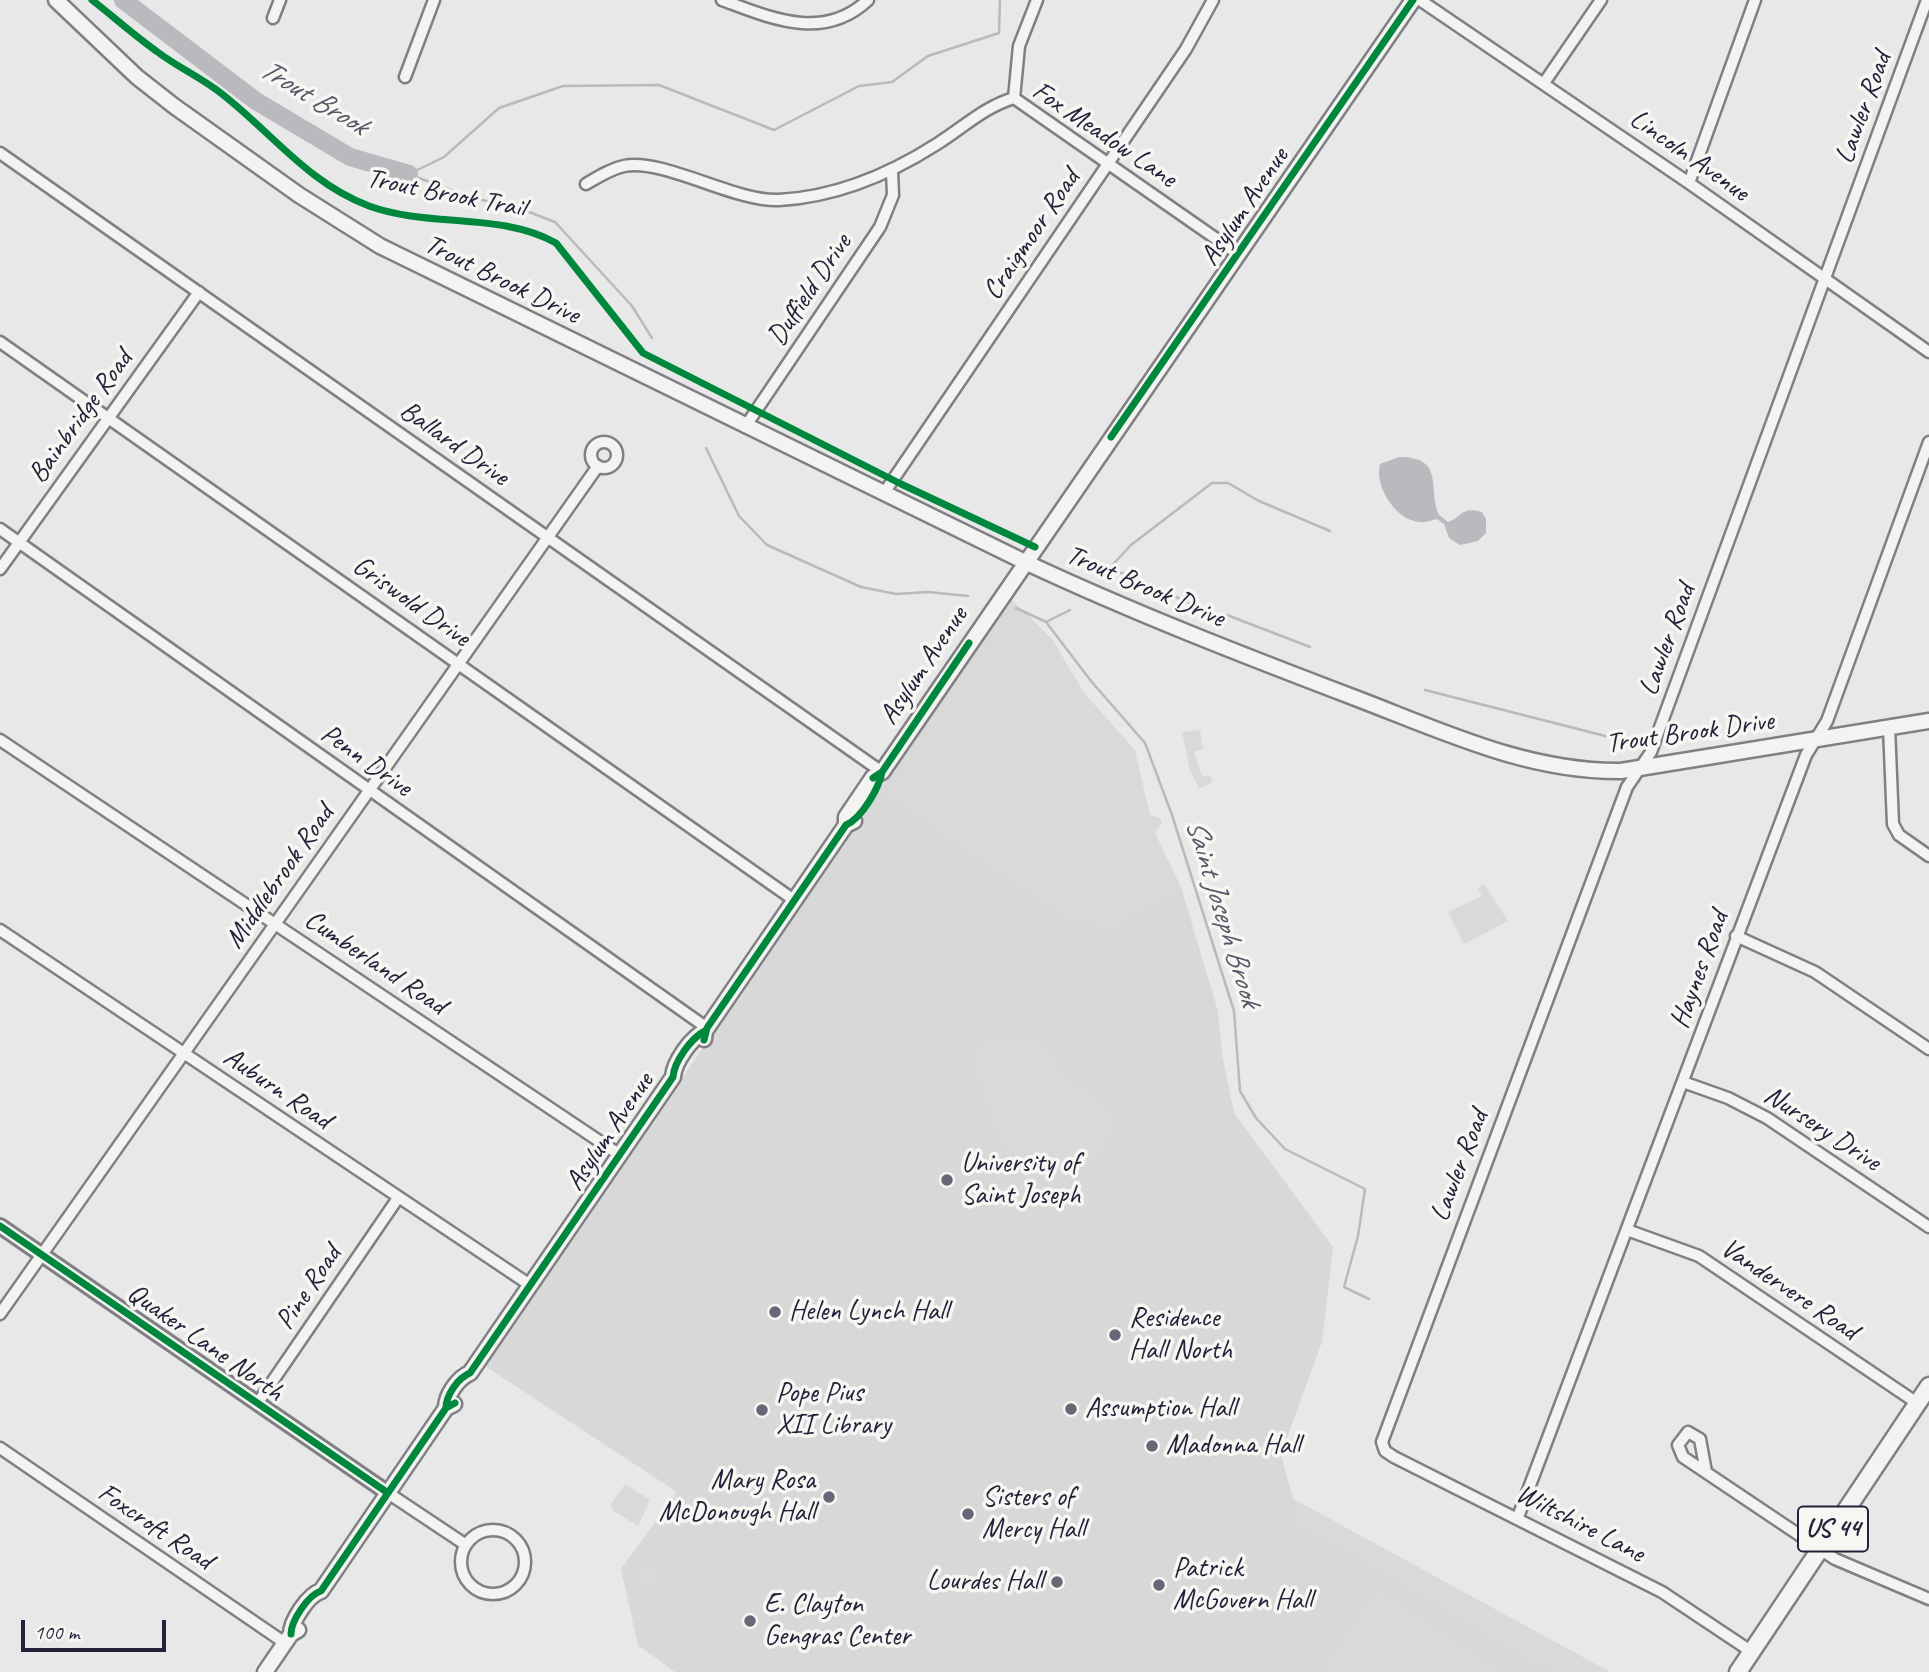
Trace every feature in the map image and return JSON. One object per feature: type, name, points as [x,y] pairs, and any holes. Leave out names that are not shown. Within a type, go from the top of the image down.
[{"type":"highway","name":"US 44","points":[[1738,1672],[1929,1386]]},
{"type":"main road","name":"Trout Brook Drive","points":[[56,0],[137,78],[345,226],[745,427],[1132,612],[1518,759],[1574,770],[1641,768],[1929,721]]},
{"type":"main road","name":"Asylum Avenue","points":[[265,1672],[288,1638],[299,1630],[321,1598],[321,1591],[446,1408],[453,1405],[470,1381],[470,1373],[673,1077],[681,1074],[704,1040],[706,1029],[846,825],[853,822],[880,782],[882,772],[1025,562],[1413,0]]},
{"type":"street","points":[[273,18],[280,0]]},
{"type":"street","points":[[405,77],[434,0]]},
{"type":"street","points":[[722,0],[775,20],[803,25],[837,19],[868,0]]},
{"type":"street","points":[[1014,98],[1019,46],[1037,0]]},
{"type":"street","name":"Craigmoor Road","points":[[884,493],[1186,49],[1213,0]]},
{"type":"street","name":"Lincoln Avenue","points":[[1420,0],[1689,183],[1929,352]]},
{"type":"street","points":[[1544,83],[1601,0]]},
{"type":"street","points":[[1689,183],[1755,0]]},
{"type":"street","name":"Lawler Road","points":[[1382,1446],[1383,1436],[1628,787],[1651,752],[1927,0]]},
{"type":"street","name":"Fox Meadow Lane","points":[[586,184],[610,171],[634,165],[755,197],[778,200],[832,191],[892,171],[940,142],[985,109],[1014,98],[1238,254]]},
{"type":"street","name":"Ballard Drive","points":[[0,153],[882,772]]},
{"type":"street","name":"Duffield Drive","points":[[745,427],[880,227],[893,195],[892,171]]},
{"type":"street","name":"Bainbridge Road","points":[[0,569],[199,292]]},
{"type":"street","name":"Griswold Drive","points":[[0,342],[794,900]]},
{"type":"street","name":"Haynes Road","points":[[1518,1517],[1805,755],[1827,720],[1929,442]]},
{"type":"street","name":"Middlebrook Road","points":[[0,1314],[598,466]]},
{"type":"street","name":"Penn Drive","points":[[0,530],[706,1029]]},
{"type":"street","points":[[1889,727],[1893,824],[1899,835],[1929,856]]},
{"type":"street","name":"Cumberland Road","points":[[0,740],[620,1155]]},
{"type":"street","name":"Auburn Road","points":[[0,930],[530,1285]]},
{"type":"street","points":[[1736,936],[1815,972],[1929,1049]]},
{"type":"street","name":"Nursery Drive","points":[[1683,1082],[1737,1101],[1767,1118],[1929,1227]]},
{"type":"street","name":"Pine Road","points":[[257,1404],[398,1198]]},
{"type":"street","name":"Quaker Lane North","points":[[0,1226],[388,1493]]},
{"type":"street","name":"Vandervere Road","points":[[1627,1230],[1699,1256],[1917,1403]]},
{"type":"street","name":"Wiltshire Lane","points":[[1382,1446],[1394,1457],[1518,1517],[1662,1592],[1752,1652]]},
{"type":"street","name":"Foxcroft Road","points":[[0,1448],[288,1638]]},
{"type":"street","points":[[1706,1472],[1842,1563],[1929,1599]]},
{"type":"street","points":[[388,1493],[466,1545]]},
{"type":"street","points":[[486,1531],[510,1535],[523,1552],[522,1577],[514,1587],[503,1593],[490,1595],[478,1591],[469,1585],[461,1570],[460,1560],[466,1545],[486,1531]]},
{"type":"shaded area","points":[[1399,457],[1414,458],[1429,468],[1439,515],[1448,522],[1466,511],[1482,512],[1486,519],[1486,533],[1478,541],[1460,545],[1449,538],[1444,524],[1437,519],[1422,522],[1403,516],[1389,501],[1379,473],[1380,464]]},
{"type":"shaded area","points":[[1011,599],[1052,639],[1085,694],[1135,750],[1150,815],[1160,818],[1162,823],[1155,833],[1181,887],[1110,928],[1068,919],[880,789]]},
{"type":"shaded area","points":[[1200,730],[1203,749],[1194,752],[1202,777],[1209,775],[1213,782],[1199,789],[1190,770],[1182,732]]},
{"type":"shaded area","name":"University of Saint Joseph","points":[[880,789],[1068,919],[1110,928],[1181,887],[1218,1011],[1222,1054],[1234,1113],[1333,1247],[1322,1342],[1281,1454],[1300,1526],[1552,1672],[675,1672],[638,1645],[621,1569],[677,1492],[485,1366]]},
{"type":"shaded area","points":[[1484,884],[1508,921],[1464,944],[1448,912],[1482,896],[1478,888]]},
{"type":"shaded area","points":[[994,1035],[1006,1041],[1041,1035],[1067,1079],[1089,1091],[1112,1112],[1113,1138],[1088,1164],[1072,1172],[1055,1174],[1033,1161],[1004,1153],[993,1133],[968,1054]]},
{"type":"shaded area","points":[[625,1484],[650,1500],[638,1526],[612,1510],[611,1504]]},
{"type":"shaded area","points":[[1292,1498],[1610,1672],[1552,1672],[1536,1666],[1300,1526]]},
{"type":"shaded area","points":[[651,1560],[665,1577],[644,1594],[631,1577]]},
{"type":"shaded area","points":[[1377,1586],[1504,1672],[1319,1672]]},
{"type":"waterway","name":"Trout Brook","points":[[123,0],[256,101],[350,157],[409,174]]},
{"type":"waterway","name":"Trout Brook","points":[[409,174],[444,157],[499,108],[563,86],[659,85],[774,130],[859,86],[892,82],[928,56],[999,33],[1000,0]]},
{"type":"waterway","points":[[411,175],[472,198],[516,207],[555,222],[632,306],[652,338]]},
{"type":"waterway","points":[[706,448],[739,516],[767,545],[861,587],[896,594],[928,592],[968,596]]},
{"type":"waterway","points":[[1106,572],[1131,545],[1212,483],[1228,483],[1259,501],[1330,531]]},
{"type":"waterway","points":[[1109,571],[1127,574],[1212,614],[1227,615],[1310,647]]},
{"type":"waterway","name":"Saint Joseph Brook","points":[[1016,608],[1046,622],[1091,681],[1145,743],[1172,815],[1234,1011],[1240,1091],[1256,1118],[1285,1149],[1365,1189],[1358,1236],[1344,1287],[1369,1299]]},
{"type":"waterway","points":[[1046,622],[1070,610]]},
{"type":"waterway","points":[[1425,690],[1629,742]]},
{"type":"cycle path","name":"Trout Brook Trail","points":[[92,0],[150,47],[222,94],[309,171],[347,196],[392,213],[512,227],[535,233],[556,243],[643,353],[901,484],[1035,547]]},
{"type":"cycle path","points":[[1111,437],[1413,0]]},
{"type":"cycle path","points":[[873,778],[882,772],[969,643]]},
{"type":"cycle path","points":[[704,1040],[707,1028],[846,825],[858,816],[869,802],[882,772]]},
{"type":"cycle path","points":[[446,1408],[453,1387],[470,1373],[673,1077],[676,1064],[684,1051],[705,1031]]},
{"type":"cycle path","points":[[0,1226],[388,1493]]},
{"type":"cycle path","points":[[291,1634],[301,1609],[321,1591],[446,1408],[455,1403]]},
{"type":"place","name":"University of Saint Joseph","points":[[947,1180]]},
{"type":"place","name":"Helen Lynch Hall","points":[[775,1312]]},
{"type":"place","name":"Residence Hall North","points":[[1115,1335]]},
{"type":"place","name":"Assumption Hall","points":[[1071,1409]]},
{"type":"place","name":"Pope Pius XII Library","points":[[762,1410]]},
{"type":"place","name":"Madonna Hall","points":[[1152,1446]]},
{"type":"place","name":"Mary Rosa McDonough Hall","points":[[829,1497]]},
{"type":"place","name":"Sisters of Mercy Hall","points":[[968,1514]]},
{"type":"place","name":"Lourdes Hall","points":[[1057,1582]]},
{"type":"place","name":"Patrick McGovern Hall","points":[[1159,1585]]},
{"type":"place","name":"E. Clayton Gengras Center","points":[[750,1621]]}]
